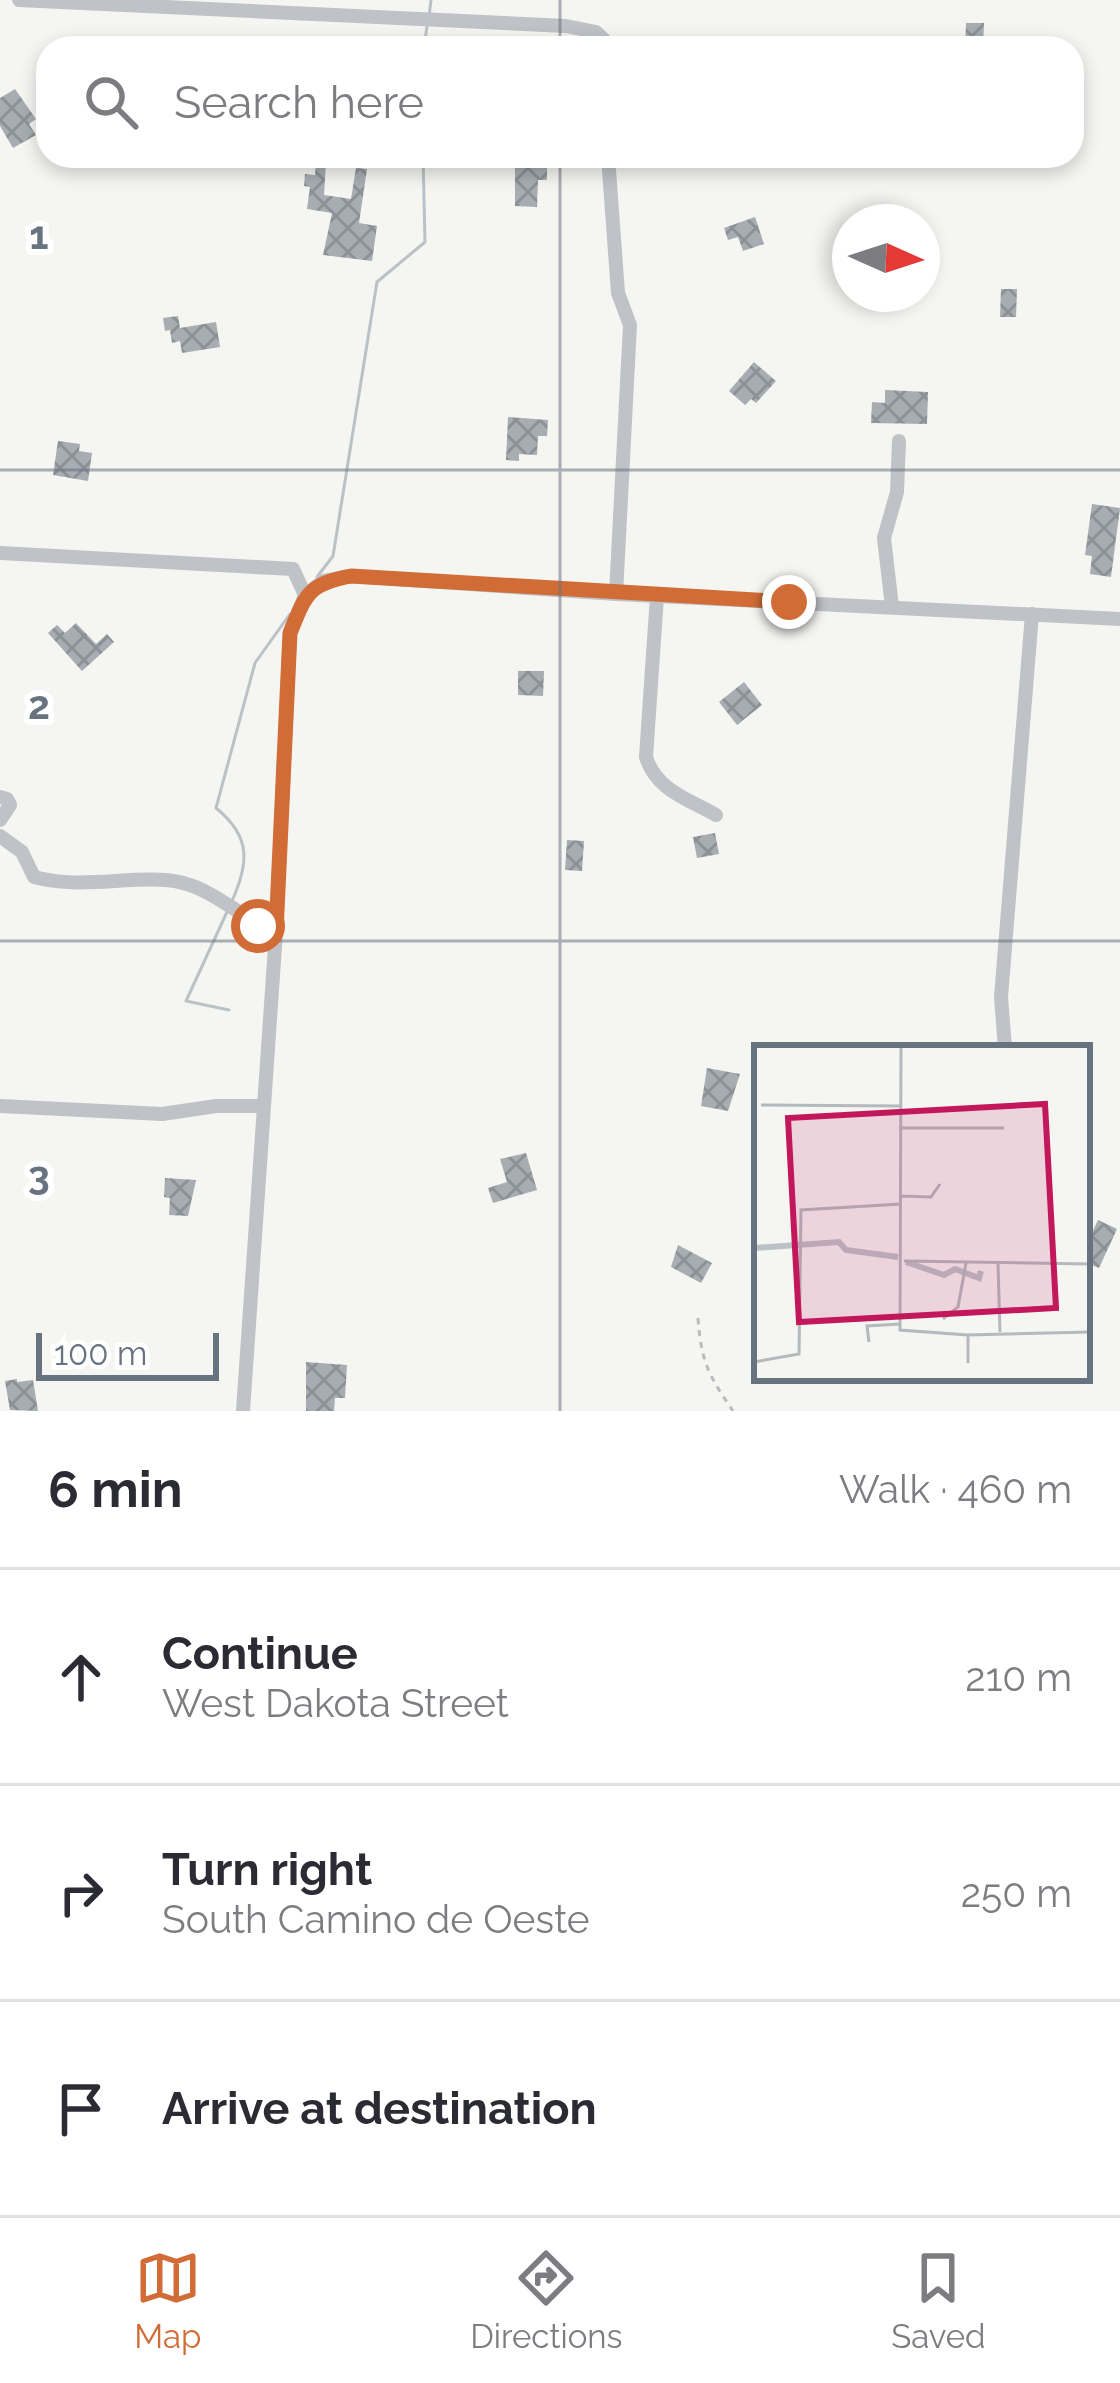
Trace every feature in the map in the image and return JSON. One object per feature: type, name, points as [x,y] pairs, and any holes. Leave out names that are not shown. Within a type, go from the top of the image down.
[{"type":"street","points":[[19,0],[566,26],[600,36]]},
{"type":"street","points":[[609,168],[618,293],[630,326],[616,595]]},
{"type":"street","points":[[892,607],[884,538],[897,492],[899,441]]},
{"type":"street","points":[[0,554],[293,569],[305,595]]},
{"type":"street","points":[[243,1411],[276,932],[290,633],[305,595],[324,581],[351,576],[616,595],[1120,619]]},
{"type":"street","points":[[657,596],[646,757],[662,785],[716,815]]},
{"type":"street","points":[[1005,1045],[1001,997],[1032,614]]},
{"type":"street","points":[[0,797],[10,806],[0,820]]},
{"type":"street","points":[[0,836],[22,852],[34,878],[87,885],[167,880],[216,896],[258,926],[276,932]]},
{"type":"street","points":[[0,1106],[162,1114],[216,1106],[261,1106]]},
{"type":"path","points":[[698,1318],[701,1354],[709,1376],[734,1411]]},
{"type":"building","points":[[966,23],[984,23],[983,36],[965,36]]},
{"type":"building","points":[[15,89],[36,119],[29,124],[36,135],[13,148],[0,126],[0,98]]},
{"type":"building","points":[[316,168],[326,168],[324,195],[351,199],[356,168],[367,169],[359,223],[377,226],[372,261],[323,255],[332,213],[307,209],[310,187],[304,186],[305,174],[315,175]]},
{"type":"building","points":[[515,168],[547,168],[547,180],[538,180],[537,207],[515,206]]},
{"type":"building","points":[[755,217],[764,244],[743,251],[738,237],[728,240],[724,228]]},
{"type":"building","points":[[1001,289],[1017,289],[1016,317],[1000,317]]},
{"type":"building","points":[[178,316],[180,328],[216,322],[220,347],[182,353],[180,341],[172,343],[170,330],[165,331],[163,318]]},
{"type":"building","points":[[754,362],[776,381],[756,403],[751,399],[745,405],[729,391]]},
{"type":"building","points":[[885,390],[928,392],[927,424],[871,423],[872,402],[885,403]]},
{"type":"building","points":[[508,417],[548,420],[547,436],[538,436],[537,455],[519,454],[519,461],[506,460]]},
{"type":"building","points":[[58,441],[80,444],[79,451],[92,453],[88,481],[53,475]]},
{"type":"building","points":[[1092,504],[1120,508],[1111,577],[1090,574],[1092,556],[1085,555]]},
{"type":"building","points":[[76,623],[96,644],[107,634],[114,642],[82,671],[48,633],[57,625],[65,633]]},
{"type":"building","points":[[518,671],[544,671],[543,696],[518,695]]},
{"type":"building","points":[[744,682],[762,705],[737,725],[719,702]]},
{"type":"building","points":[[715,833],[719,854],[697,858],[693,837]]},
{"type":"building","points":[[567,840],[584,841],[582,871],[565,870]]},
{"type":"building","points":[[707,1068],[740,1074],[728,1111],[701,1106]]},
{"type":"building","points":[[526,1153],[537,1190],[493,1203],[488,1188],[507,1182],[500,1159]]},
{"type":"building","points":[[165,1178],[196,1180],[188,1216],[169,1215]]},
{"type":"building","points":[[1098,1220],[1117,1229],[1099,1268],[1090,1264],[1090,1237]]},
{"type":"building","points":[[678,1245],[712,1263],[701,1283],[671,1267]]},
{"type":"building","points":[[306,1362],[347,1365],[345,1398],[335,1398],[334,1411],[306,1411]]},
{"type":"building","points":[[33,1380],[38,1411],[10,1410],[5,1381]]},
{"type":"waterway","points":[[429,17],[431,0]]},
{"type":"waterway","points":[[426,36],[427,26]]},
{"type":"waterway","points":[[317,577],[333,556],[377,282],[425,242],[423,168]]},
{"type":"waterway","points":[[231,903],[244,852],[236,830],[216,808],[255,663],[290,614]]},
{"type":"waterway","points":[[227,912],[186,1001],[229,1010]]},
{"type":"route","points":[[258,926],[276,932],[290,633],[305,595],[324,581],[351,576],[789,602]]}]
